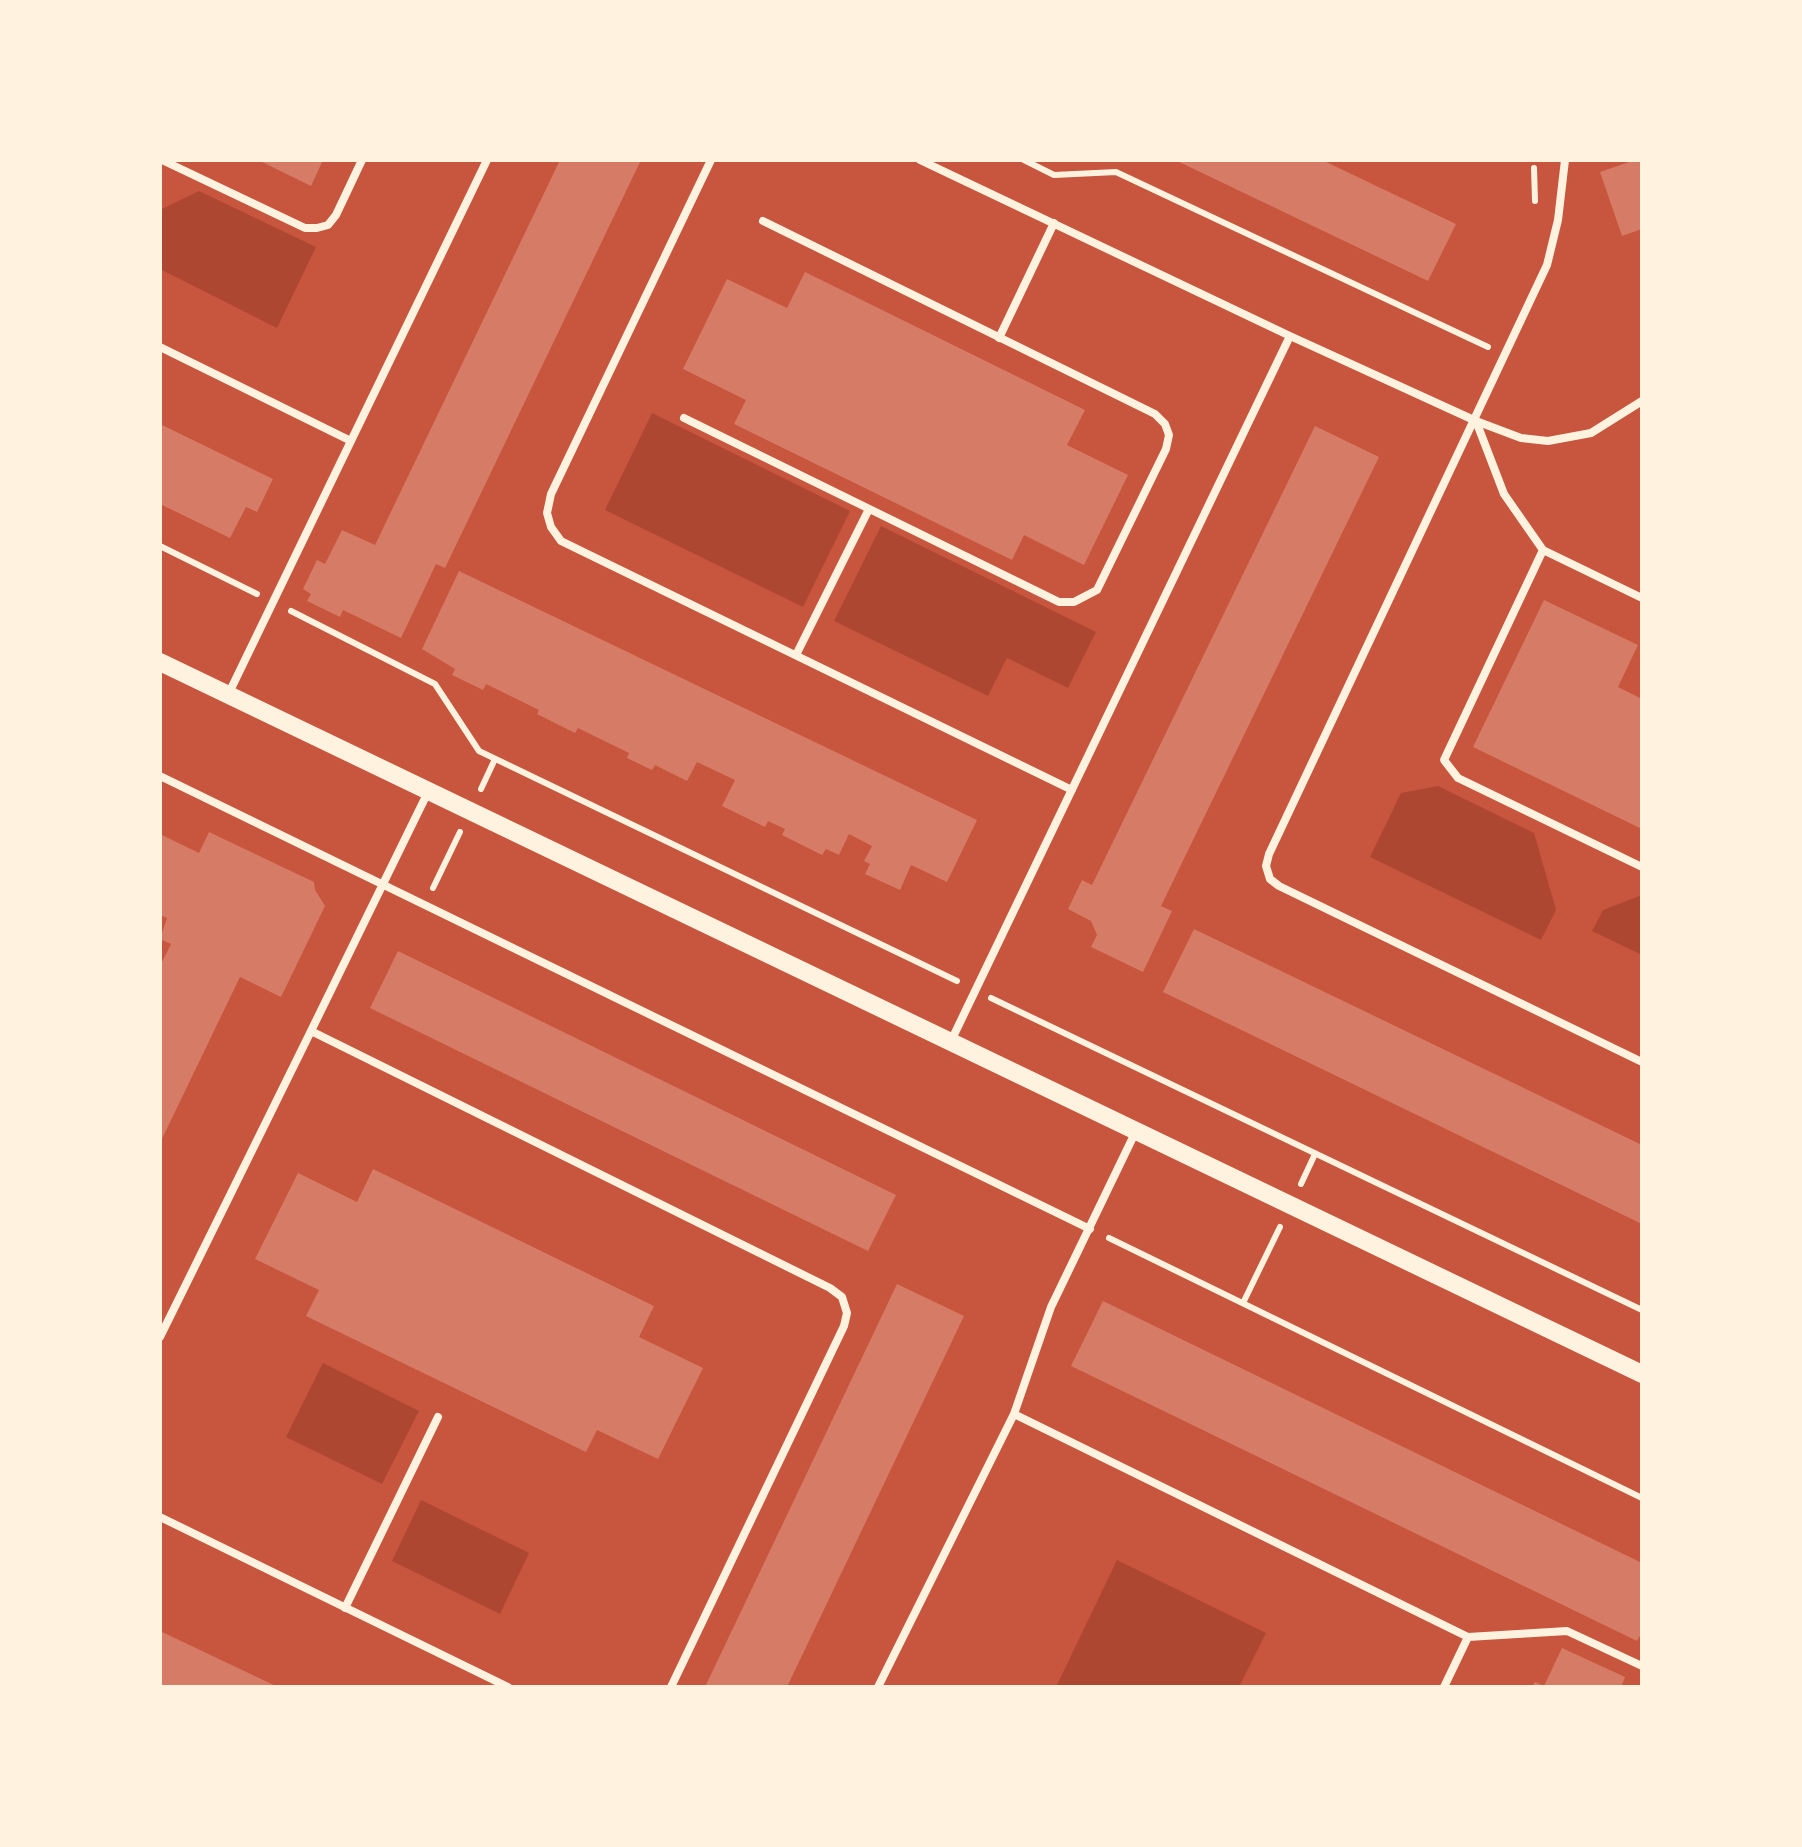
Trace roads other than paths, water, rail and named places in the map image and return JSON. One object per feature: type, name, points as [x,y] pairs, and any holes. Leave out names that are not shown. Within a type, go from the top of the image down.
[{"type":"street","points":[[160,662],[1642,1374]]},
{"type":"lane","points":[[160,168],[163,160],[304,228],[318,228],[328,226],[336,215],[362,160]]},
{"type":"lane","points":[[228,695],[487,160]]},
{"type":"lane","points":[[710,160],[551,494],[547,513],[551,528],[561,541],[1072,790]]},
{"type":"lane","points":[[920,160],[1290,336],[1521,438],[1570,439],[1591,432],[1642,401]]},
{"type":"lane","points":[[1565,160],[1558,220],[1546,265],[1476,421],[1268,854],[1266,866],[1270,878],[1279,886],[1642,1062]]},
{"type":"lane","points":[[684,418],[1059,602],[1074,602],[1097,590],[1166,448],[1166,424],[1154,414],[763,221]]},
{"type":"lane","points":[[999,338],[1054,224]]},
{"type":"lane","points":[[950,1043],[1290,336]]},
{"type":"lane","points":[[160,347],[351,441]]},
{"type":"lane","points":[[1476,421],[1504,494],[1543,550],[1642,598]]},
{"type":"lane","points":[[796,655],[869,509]]},
{"type":"lane","points":[[1543,550],[1444,760],[1458,778],[1642,867]]},
{"type":"lane","points":[[160,776],[1090,1228]]},
{"type":"lane","points":[[160,1337],[429,792]]},
{"type":"lane","points":[[311,1030],[842,1297],[847,1313],[844,1326],[671,1687]]},
{"type":"lane","points":[[878,1687],[1014,1414],[1052,1308],[1135,1133]]},
{"type":"lane","points":[[1014,1414],[1468,1637],[1567,1630],[1642,1666]]},
{"type":"lane","points":[[345,1608],[438,1417]]},
{"type":"lane","points":[[160,1518],[508,1687]]},
{"type":"lane","points":[[1444,1687],[1468,1637]]}]
